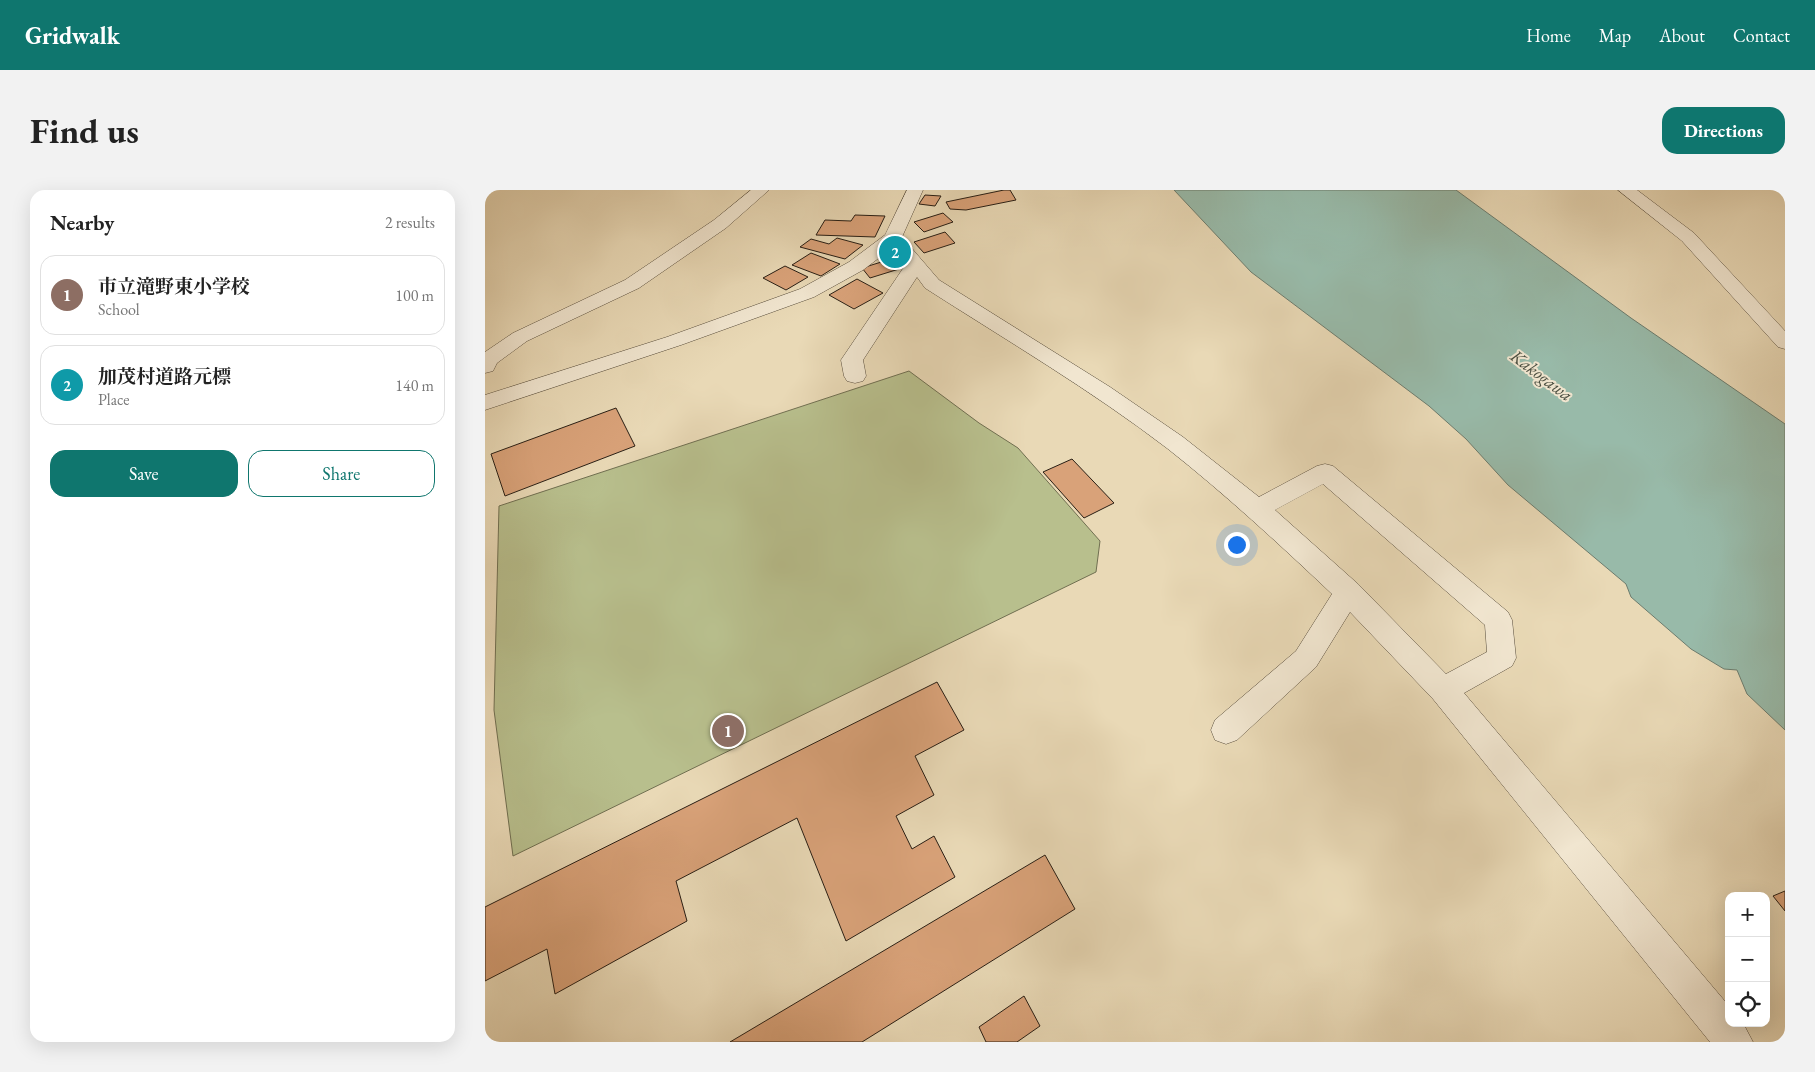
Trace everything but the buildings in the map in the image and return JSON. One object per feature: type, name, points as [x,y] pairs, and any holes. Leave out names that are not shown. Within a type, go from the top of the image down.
[{"type":"street","points":[[485,366],[489,359],[519,336],[633,284],[720,224],[761,190]]},
{"type":"street","points":[[485,403],[674,341],[807,293],[856,266],[893,238],[915,190]]},
{"type":"street","points":[[1626,190],[1688,237],[1785,343]]},
{"type":"street","points":[[893,238],[917,263],[932,284],[1094,387],[1159,432],[1257,509],[1348,592],[1443,690],[1733,1042]]},
{"type":"street","points":[[855,376],[852,360],[917,263]]},
{"type":"street","points":[[1257,509],[1325,472],[1498,620],[1502,658],[1443,690]]},
{"type":"street","points":[[1227,730],[1306,659],[1348,592]]},
{"type":"green space","points":[[909,371],[979,423],[1018,448],[1100,541],[1096,572],[513,856],[494,710],[499,506]]},
{"type":"water","name":"Kakogawa","points":[[1174,190],[1456,190],[1631,318],[1785,424],[1785,730],[1747,694],[1737,670],[1724,669],[1691,649],[1631,597],[1626,584],[1508,485],[1466,439],[1429,406],[1251,272]]},
{"type":"place","name":"加茂村道路元標","points":[[895,252]]},
{"type":"place","name":"市立滝野東小学校","points":[[728,731]]}]
